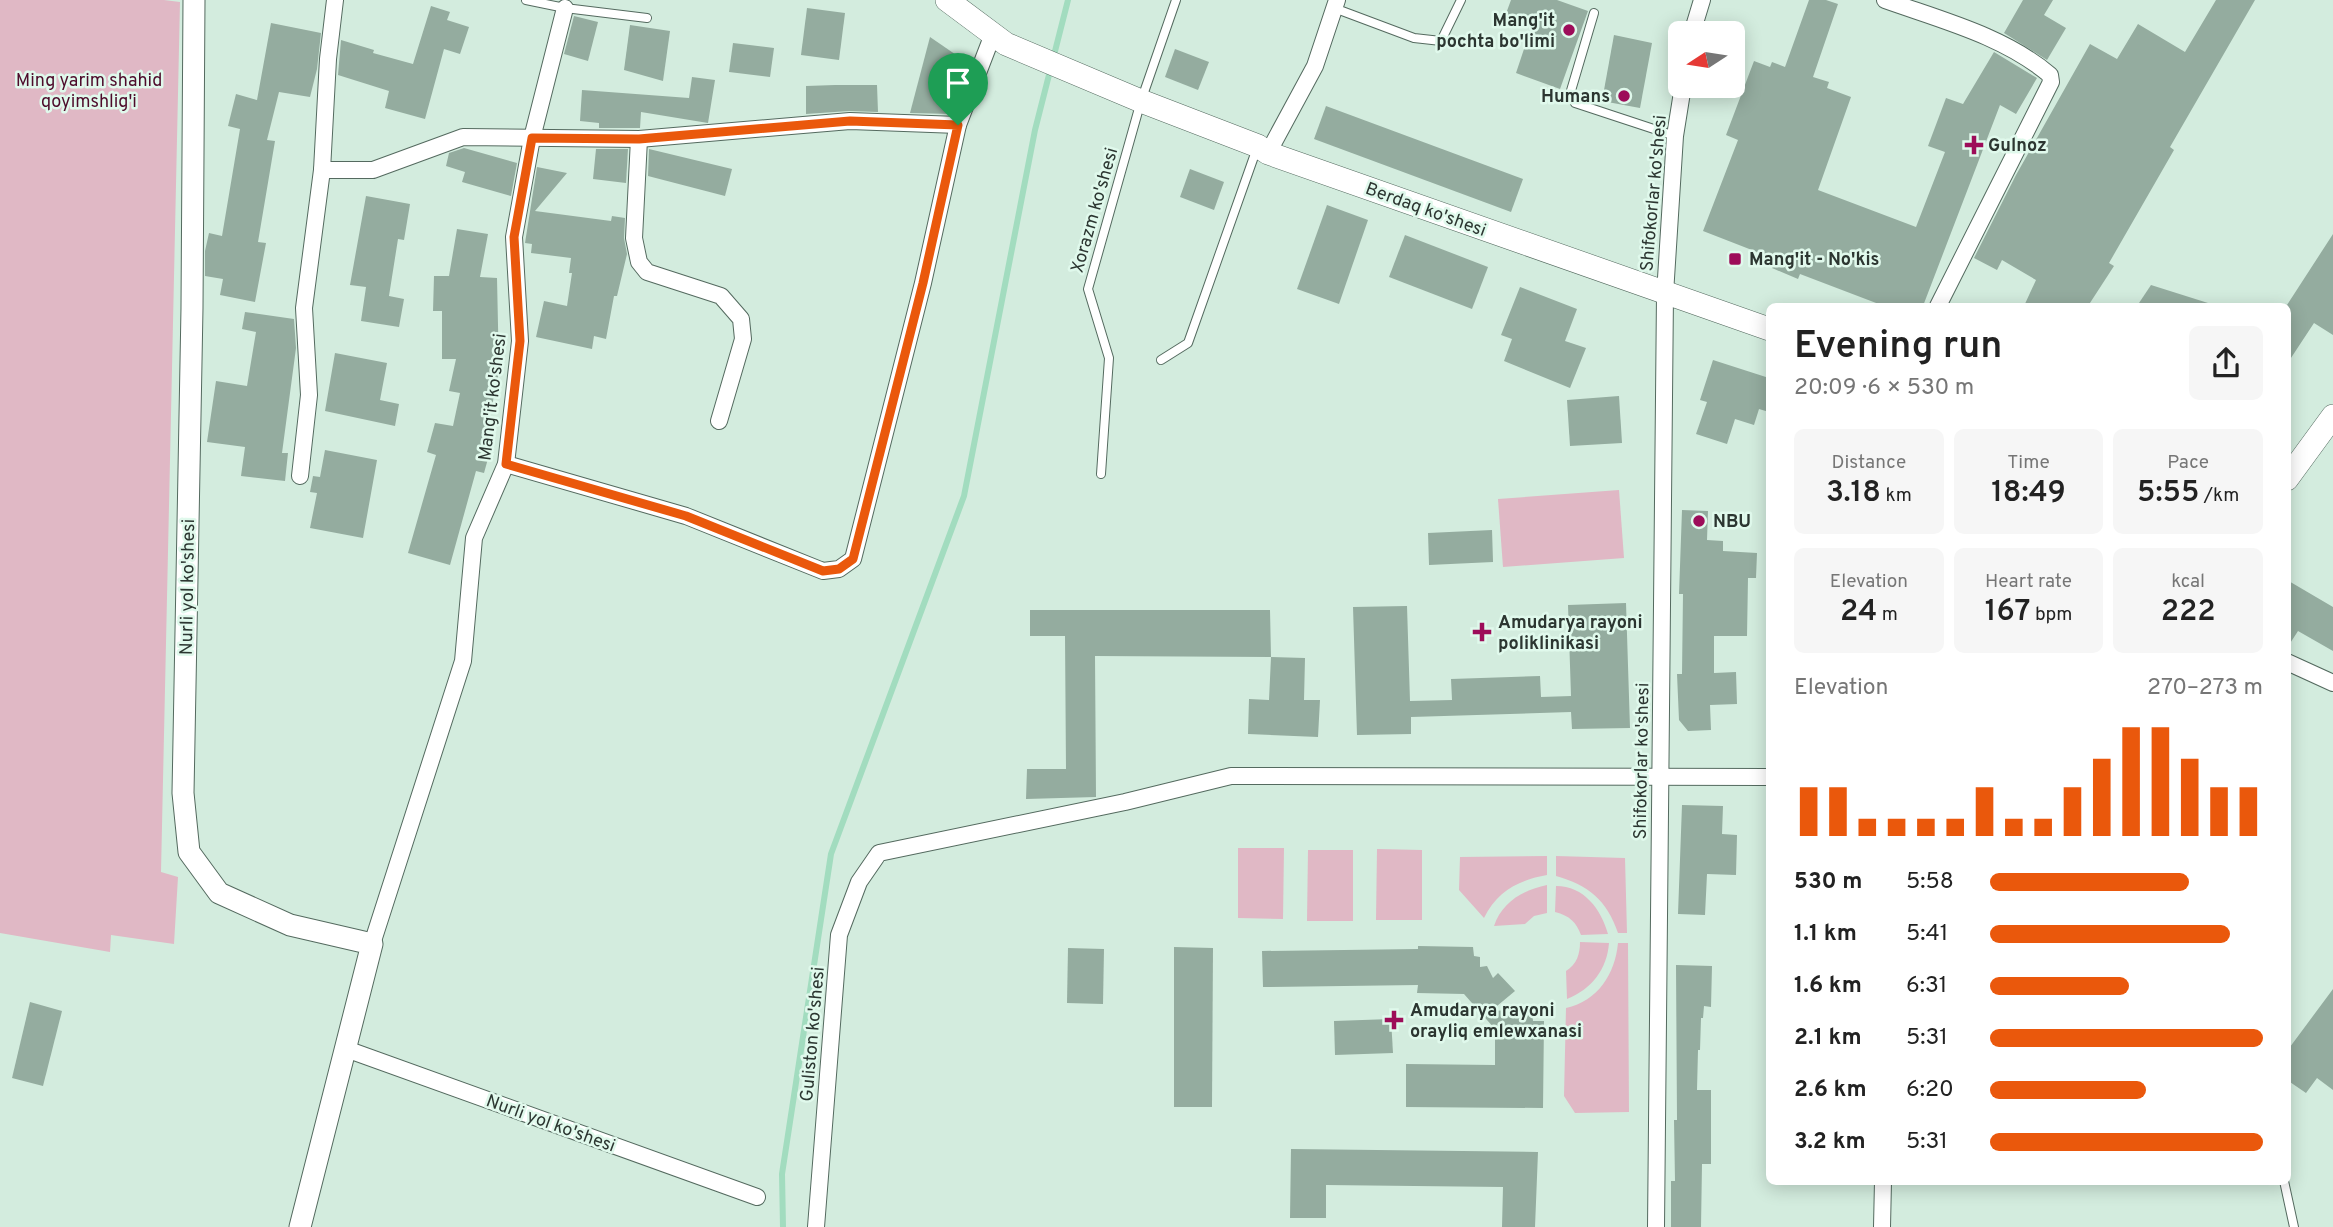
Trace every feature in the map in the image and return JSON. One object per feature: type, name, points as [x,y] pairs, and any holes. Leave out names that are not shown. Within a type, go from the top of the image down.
[{"type":"main road","points":[[947,0],[1000,39]]},
{"type":"main road","name":"Berdaq ko'shesi","points":[[1000,39],[1141,101],[1263,150],[1766,329]]},
{"type":"main road","points":[[2291,474],[2333,416]]},
{"type":"street","name":"Nurli yol ko'shesi","points":[[194,0],[192,307],[183,793],[189,852],[219,893],[290,925],[372,944]]},
{"type":"street","points":[[300,476],[309,395],[304,307],[322,170],[328,60],[335,0]]},
{"type":"street","points":[[1696,21],[1702,0]]},
{"type":"street","points":[[1885,0],[1978,33],[2034,61],[2050,75],[2051,82],[1940,303]]},
{"type":"street","points":[[1263,150],[1315,66],[1336,4]]},
{"type":"street","name":"Mang'it ko'shesi","points":[[372,944],[463,661],[474,538],[506,464],[520,341],[514,237],[532,138],[565,8]]},
{"type":"street","points":[[506,464],[686,516],[823,571],[839,569],[853,559],[923,283],[958,125],[1000,39]]},
{"type":"street","name":"Shifokorlar ko'shesi","points":[[1656,1227],[1665,294],[1675,136],[1681,98]]},
{"type":"street","points":[[322,170],[373,170],[463,137],[639,139],[850,121],[958,125]]},
{"type":"street","points":[[639,139],[634,237],[639,262],[647,272],[721,296],[741,319],[743,339],[719,421]]},
{"type":"street","points":[[2291,664],[2333,683]]},
{"type":"street","name":"Guliston ko'shesi","points":[[816,1227],[839,935],[859,882],[878,853],[1125,802],[1231,776],[1661,776]]},
{"type":"street","points":[[1661,776],[1766,777]]},
{"type":"street","points":[[300,1227],[372,944]]},
{"type":"street","name":"Nurli yol ko'shesi","points":[[345,1049],[757,1197]]},
{"type":"street","points":[[1882,1227],[1883,1185]]},
{"type":"lane","points":[[526,0],[565,8],[647,18]]},
{"type":"lane","name":"Xorazm ko'shesi","points":[[1101,474],[1109,358],[1088,289],[1141,101],[1176,0]]},
{"type":"lane","points":[[1336,4],[1415,38],[1441,41],[1461,0]]},
{"type":"lane","points":[[1594,13],[1570,94],[1575,103],[1675,136]]},
{"type":"lane","points":[[1161,360],[1188,343],[1263,150]]},
{"type":"lane","points":[[2285,1185],[2294,1227]]},
{"type":"green space","name":"Ming yarim shahid qoyimshlig'i","points":[[0,0],[180,2],[161,872],[178,877],[174,944],[111,935],[110,952],[0,933]]},
{"type":"green space","points":[[1619,490],[1624,558],[1503,567],[1498,499]]},
{"type":"green space","points":[[1238,848],[1284,848],[1283,919],[1238,918]]},
{"type":"green space","points":[[1377,849],[1422,850],[1422,920],[1376,920]]},
{"type":"green space","points":[[1308,850],[1353,850],[1353,921],[1307,921]]},
{"type":"green space","points":[[1547,856],[1547,875],[1510,888],[1495,901],[1484,918],[1459,890],[1460,857]]},
{"type":"green space","points":[[1556,856],[1625,858],[1627,933],[1618,933],[1608,911],[1595,895],[1578,884],[1556,876]]},
{"type":"green space","points":[[1547,885],[1547,913],[1534,916],[1525,924],[1494,926],[1502,910],[1515,898]]},
{"type":"green space","points":[[1556,886],[1575,890],[1590,901],[1601,916],[1608,934],[1581,935],[1572,920],[1555,912]]},
{"type":"green space","points":[[1580,942],[1609,943],[1608,952],[1601,970],[1591,984],[1567,999],[1566,971],[1577,958]]},
{"type":"green space","points":[[1618,943],[1628,943],[1629,1112],[1575,1113],[1564,1096],[1566,1008],[1596,993],[1609,975]]},
{"type":"building","points":[[1511,0],[1557,0],[1588,11],[1560,89],[1516,73],[1531,28],[1504,19]]},
{"type":"building","points":[[1809,0],[1826,0],[1838,4],[1813,77],[1829,82],[1827,88],[1851,97],[1818,190],[1916,227],[1945,152],[1928,146],[1946,98],[1963,104],[1994,52],[2037,78],[2016,114],[2000,105],[1924,303],[1876,303],[1800,274],[1798,279],[1772,268],[1775,259],[1703,231],[1738,140],[1726,135],[1740,98],[1745,98],[1745,85],[1754,61],[1770,67],[1772,62],[1785,67]]},
{"type":"building","points":[[2023,0],[2053,0],[2044,15],[2066,28],[2047,60],[2004,33]]},
{"type":"building","points":[[2216,0],[2255,0],[2170,147],[2174,150],[2109,263],[2114,266],[2090,303],[2025,303],[2036,280],[2002,260],[1997,270],[1974,258],[2016,175],[2090,44],[2117,59],[2138,24],[2185,52]]},
{"type":"building","points":[[431,6],[450,12],[447,20],[469,27],[460,54],[444,49],[425,119],[385,108],[389,91],[338,75],[341,40],[374,50],[373,53],[413,64]]},
{"type":"building","points":[[807,8],[845,13],[839,60],[801,55]]},
{"type":"building","points":[[574,16],[598,22],[588,61],[564,54]]},
{"type":"building","points":[[271,23],[321,33],[317,69],[310,97],[279,92],[267,140],[275,141],[258,242],[266,243],[255,302],[220,295],[223,279],[205,276],[205,251],[209,233],[222,236],[240,129],[228,126],[236,94],[257,100]]},
{"type":"building","points":[[630,25],[670,31],[663,81],[624,70]]},
{"type":"building","points":[[1614,35],[1652,43],[1640,108],[1602,101]]},
{"type":"building","points":[[930,37],[965,61],[951,114],[910,113]]},
{"type":"building","points":[[733,43],[774,48],[770,77],[729,72]]},
{"type":"building","points":[[1175,49],[1209,62],[1198,90],[1165,77]]},
{"type":"building","points":[[692,77],[715,80],[708,123],[641,112],[640,128],[599,128],[599,123],[580,121],[582,90],[689,98]]},
{"type":"building","points":[[877,85],[878,112],[806,114],[806,86]]},
{"type":"building","points":[[1326,106],[1523,179],[1511,212],[1314,139]]},
{"type":"building","points":[[464,148],[517,163],[511,196],[462,182],[465,172],[446,166],[449,153]]},
{"type":"building","points":[[596,149],[628,149],[626,183],[593,179]]},
{"type":"building","points":[[649,149],[732,169],[725,196],[648,176]]},
{"type":"building","points":[[537,167],[567,173],[535,211],[611,221],[612,216],[625,218],[624,238],[627,254],[617,296],[614,296],[606,339],[594,336],[592,349],[536,337],[544,301],[567,306],[572,273],[569,273],[571,258],[531,253],[532,244],[525,243]]},
{"type":"building","points":[[1190,169],[1224,182],[1214,210],[1180,197]]},
{"type":"building","points":[[366,196],[410,204],[404,240],[398,239],[389,296],[404,299],[399,327],[361,321],[366,287],[350,285]]},
{"type":"building","points":[[1327,205],[1368,220],[1339,304],[1297,289]]},
{"type":"building","points":[[457,229],[488,234],[480,277],[497,278],[499,372],[482,453],[489,455],[484,473],[476,471],[450,565],[408,553],[436,455],[427,452],[435,423],[453,426],[460,393],[449,391],[456,359],[442,359],[442,311],[433,311],[434,276],[449,276]]},
{"type":"building","points":[[2333,234],[2333,335],[2314,323],[2291,358],[2291,303],[2288,303]]},
{"type":"building","points":[[1405,235],[1488,267],[1472,309],[1389,277]]},
{"type":"building","points":[[2151,285],[2208,303],[2139,303]]},
{"type":"building","points":[[1520,287],[1577,309],[1565,341],[1586,348],[1570,388],[1504,361],[1512,339],[1501,335]]},
{"type":"building","points":[[245,312],[294,319],[296,348],[282,453],[288,453],[285,481],[241,476],[245,447],[207,442],[216,381],[247,386],[256,332],[242,329]]},
{"type":"building","points":[[335,353],[387,363],[380,400],[399,404],[395,426],[325,411]]},
{"type":"building","points":[[1713,360],[1766,377],[1766,411],[1759,409],[1754,425],[1735,419],[1727,444],[1696,434],[1707,402],[1700,400]]},
{"type":"building","points":[[1619,396],[1622,443],[1570,446],[1567,400]]},
{"type":"building","points":[[325,450],[377,460],[363,538],[310,528],[317,493],[310,492],[313,476],[320,477]]},
{"type":"building","points":[[1682,510],[1708,511],[1707,540],[1723,541],[1723,551],[1757,553],[1756,578],[1748,578],[1747,636],[1714,636],[1714,673],[1736,672],[1737,704],[1710,705],[1711,730],[1688,731],[1679,720],[1677,674],[1682,674],[1683,594],[1679,594]]},
{"type":"building","points":[[1492,530],[1493,562],[1429,565],[1428,533]]},
{"type":"building","points":[[2291,582],[2333,607],[2333,651],[2298,631],[2291,642]]},
{"type":"building","points":[[1626,603],[1630,728],[1572,729],[1571,712],[1411,717],[1411,734],[1357,735],[1353,607],[1407,606],[1410,701],[1452,700],[1451,679],[1540,676],[1541,697],[1571,696],[1568,605]]},
{"type":"building","points":[[1030,610],[1270,610],[1271,657],[1095,656],[1096,797],[1026,799],[1027,769],[1066,769],[1065,636],[1030,636]]},
{"type":"building","points":[[1271,657],[1305,658],[1304,700],[1320,700],[1318,737],[1248,734],[1249,699],[1269,700]]},
{"type":"building","points":[[1682,805],[1723,806],[1722,834],[1737,835],[1736,875],[1707,874],[1705,915],[1678,914]]},
{"type":"building","points":[[1418,946],[1473,947],[1474,956],[1480,957],[1480,967],[1487,966],[1493,978],[1498,973],[1515,991],[1491,1011],[1532,1009],[1533,1021],[1544,1021],[1543,1108],[1406,1107],[1406,1064],[1495,1065],[1495,1029],[1464,994],[1417,993],[1418,985],[1263,987],[1262,951],[1418,949]]},
{"type":"building","points":[[1174,947],[1213,948],[1212,1107],[1174,1107]]},
{"type":"building","points":[[1068,948],[1104,949],[1103,1004],[1067,1003]]},
{"type":"building","points":[[1676,965],[1712,966],[1711,1007],[1704,1006],[1698,1050],[1697,1090],[1711,1090],[1711,1164],[1702,1164],[1701,1227],[1671,1227],[1671,1181],[1675,1181],[1674,1120],[1677,1120]]},
{"type":"building","points":[[2333,989],[2333,1090],[2317,1078],[2306,1093],[2291,1083],[2291,1046]]},
{"type":"building","points":[[30,1002],[62,1011],[43,1086],[12,1078]]},
{"type":"building","points":[[1391,1019],[1393,1053],[1335,1055],[1334,1021]]},
{"type":"building","points":[[1291,1149],[1538,1152],[1535,1227],[1502,1227],[1503,1187],[1326,1185],[1326,1218],[1290,1218]]},
{"type":"waterway","points":[[783,1227],[782,1174],[831,854],[964,496],[1035,130],[1068,0]]},
{"type":"place","name":"Mang'it pochta bo'limi","points":[[1569,30]]},
{"type":"place","name":"Humans","points":[[1624,96]]},
{"type":"place","name":"Gulnoz","points":[[1974,145]]},
{"type":"place","name":"Mang'it - No'kis","points":[[1735,259]]},
{"type":"place","name":"NBU","points":[[1699,521]]},
{"type":"place","name":"Amudarya rayoni poliklinikasi","points":[[1482,632]]},
{"type":"place","name":"Amudarya rayoni orayliq emlewxanasi","points":[[1394,1020]]},
{"type":"route","points":[[850,121],[958,125],[923,283],[853,559],[839,569],[823,571],[686,516],[506,464],[520,341],[514,237],[532,138],[639,139],[850,121]]}]
